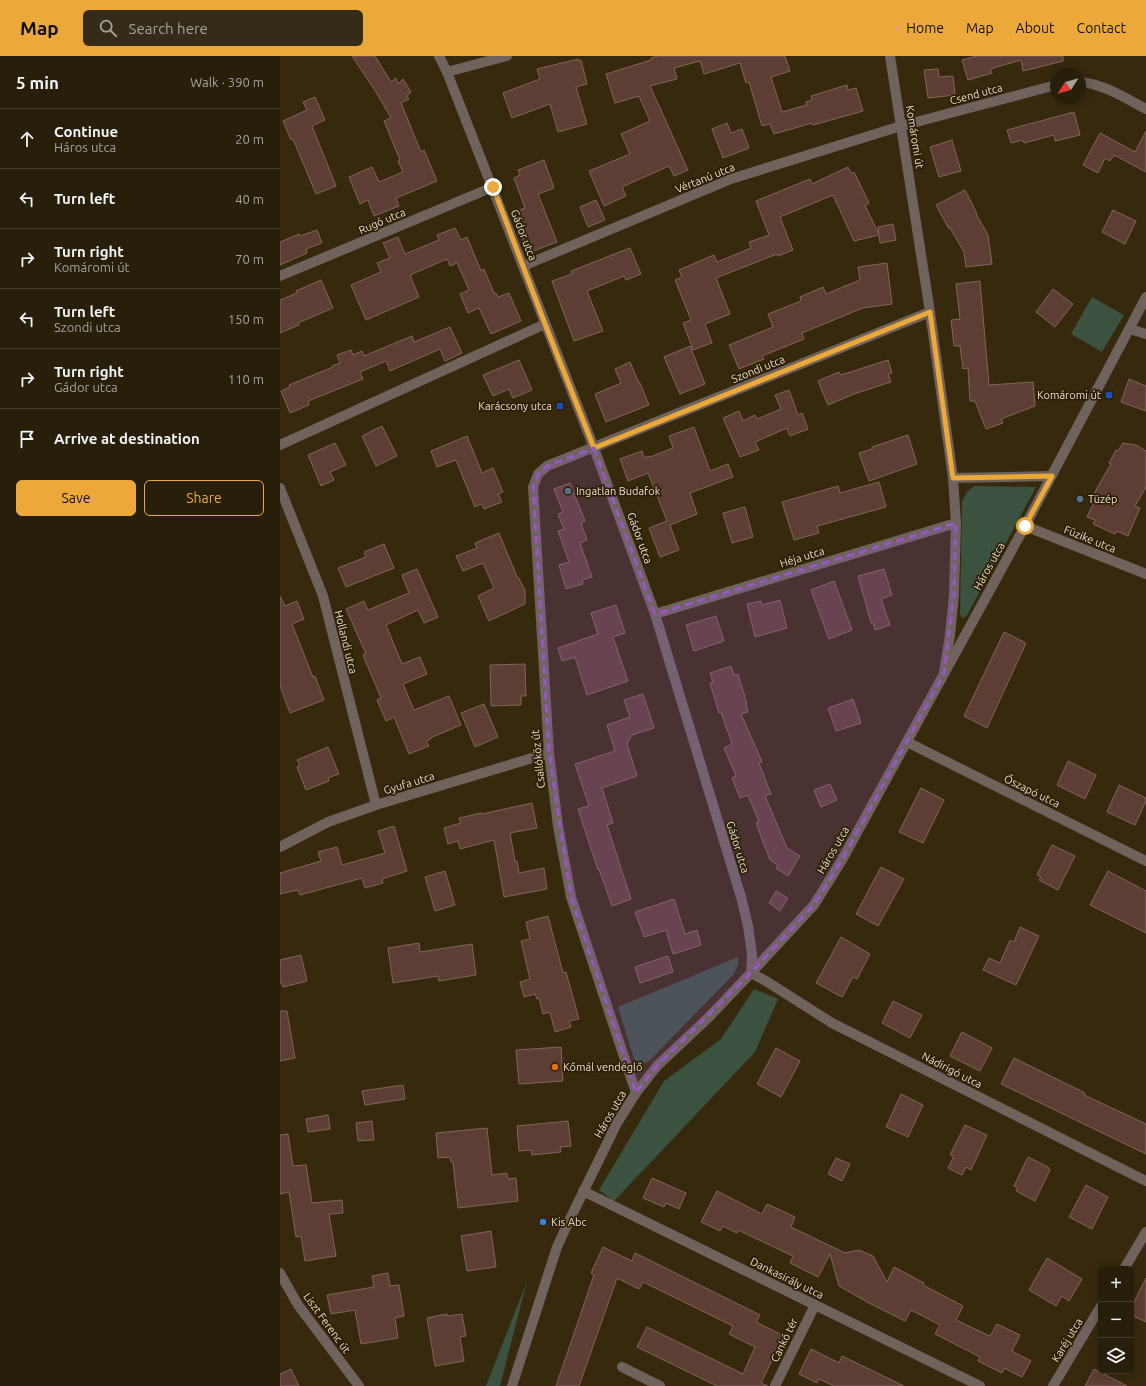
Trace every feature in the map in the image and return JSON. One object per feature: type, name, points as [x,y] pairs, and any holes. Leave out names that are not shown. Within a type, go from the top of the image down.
[{"type":"street","name":"Gádor utca","points":[[439,56],[447,72],[493,187],[594,448],[655,614],[741,897],[748,926],[752,954],[751,974]]},
{"type":"street","points":[[447,72],[507,56]]},
{"type":"street","name":"Komáromi út","points":[[890,56],[930,312],[953,478],[956,523],[954,595],[944,674]]},
{"type":"street","points":[[1086,83],[1105,88],[1146,109]]},
{"type":"street","name":"Csend utca","points":[[901,126],[1050,87]]},
{"type":"street","name":"Vértanú utca","points":[[523,266],[731,179],[901,126]]},
{"type":"street","name":"Rugó utca","points":[[280,276],[493,187]]},
{"type":"street","name":"Háros utca","points":[[512,1386],[557,1247],[617,1124],[636,1094],[657,1066],[709,1017],[751,974],[814,905],[842,860],[1025,526],[1130,329],[1146,296]]},
{"type":"street","name":"Szondi utca","points":[[594,448],[930,312]]},
{"type":"street","points":[[280,445],[545,324]]},
{"type":"street","points":[[1130,329],[1146,334]]},
{"type":"street","name":"Csallóköz út","points":[[594,448],[547,466],[538,474],[533,487],[549,754],[558,826],[571,897],[636,1094]]},
{"type":"street","points":[[953,478],[1052,476]]},
{"type":"street","name":"Hollandi utca","points":[[280,488],[323,596],[376,805]]},
{"type":"street","name":"Héja utca","points":[[655,614],[956,523]]},
{"type":"street","name":"Füzike utca","points":[[1025,526],[1146,574]]},
{"type":"street","name":"Őszapó utca","points":[[907,742],[1146,861]]},
{"type":"street","name":"Gyufa utca","points":[[280,847],[328,822],[376,805],[549,754]]},
{"type":"street","name":"Nádirigó utca","points":[[751,974],[766,981],[832,1023],[1146,1181]]},
{"type":"street","name":"Dankasirály utca","points":[[583,1191],[980,1386]]},
{"type":"street","points":[[1126,1266],[1146,1232]]},
{"type":"street","name":"Liszt Ferenc út","points":[[280,1273],[298,1305],[359,1386]]},
{"type":"street","name":"Cankó tér","points":[[775,1386],[815,1305]]},
{"type":"street","name":"Karéj utca","points":[[1053,1386],[1098,1311]]},
{"type":"street","points":[[622,1367],[660,1386]]},
{"type":"highlighted area","points":[[594,448],[655,614],[956,523],[954,595],[944,674],[842,860],[814,905],[751,973],[657,1066],[636,1093],[571,897],[549,753],[533,487],[538,474],[547,466]]},
{"type":"green space","points":[[1092,297],[1124,315],[1102,352],[1071,334]]},
{"type":"green space","points":[[974,486],[1036,487],[966,617],[962,618],[960,614],[962,501],[967,492]]},
{"type":"green space","points":[[738,957],[738,965],[734,974],[650,1060],[642,1063],[634,1059],[618,1007]]},
{"type":"green space","points":[[754,989],[778,999],[755,1052],[614,1201],[599,1190],[664,1081],[721,1039]]},
{"type":"green space","points":[[527,1281],[500,1386],[486,1386]]},
{"type":"building","points":[[352,56],[375,56],[391,82],[396,78],[398,84],[403,79],[411,92],[407,96],[409,99],[401,103],[421,152],[424,150],[437,181],[396,198],[399,206],[374,216],[368,200],[360,204],[349,177],[372,167],[379,182],[403,172],[398,161],[400,160],[384,121],[391,118]]},
{"type":"building","points":[[658,56],[785,56],[790,71],[771,77],[782,112],[807,105],[806,102],[812,100],[811,96],[847,85],[848,90],[856,88],[863,111],[774,134],[770,124],[762,126],[749,82],[746,83],[740,63],[704,74],[700,61],[674,68],[677,79],[650,86],[688,170],[674,176],[669,166],[622,187],[626,196],[604,206],[589,171],[630,154],[621,134],[650,121],[639,96],[615,103],[606,74],[651,60],[651,58]]},
{"type":"building","points":[[977,56],[1063,56],[1063,61],[1023,71],[1021,60],[990,69],[992,73],[968,80],[962,60]]},
{"type":"building","points":[[578,59],[579,61],[581,60],[587,84],[576,87],[587,124],[558,132],[550,104],[512,118],[503,93],[540,79],[537,69]]},
{"type":"building","points":[[938,69],[939,77],[953,76],[955,95],[928,98],[924,70]]},
{"type":"building","points":[[315,97],[325,120],[312,126],[336,186],[316,194],[293,139],[291,140],[283,121],[307,110],[303,102]]},
{"type":"building","points":[[1074,112],[1080,135],[1055,141],[1054,135],[1024,143],[1023,140],[1011,143],[1007,130]]},
{"type":"building","points":[[727,123],[731,133],[742,129],[749,148],[723,158],[712,129]]},
{"type":"building","points":[[1146,131],[1146,172],[1114,155],[1110,161],[1105,158],[1098,173],[1083,165],[1100,133],[1135,152]]},
{"type":"building","points":[[952,140],[961,171],[939,177],[930,147]]},
{"type":"building","points":[[544,160],[554,188],[538,194],[557,242],[528,253],[512,213],[525,208],[514,178],[520,175],[518,170]]},
{"type":"building","points":[[848,167],[851,173],[854,172],[869,203],[865,206],[879,234],[878,227],[893,224],[896,240],[880,243],[879,235],[854,241],[833,195],[780,217],[793,250],[778,256],[777,254],[716,278],[730,314],[705,324],[712,343],[693,350],[683,323],[691,320],[675,280],[682,277],[679,270],[714,255],[717,262],[751,248],[749,242],[769,235],[756,201],[810,179],[812,184]]},
{"type":"building","points":[[965,190],[988,235],[992,264],[966,267],[964,252],[936,205]]},
{"type":"building","points":[[596,200],[605,220],[588,227],[580,207]]},
{"type":"building","points":[[1113,210],[1136,221],[1125,244],[1102,232]]},
{"type":"building","points":[[455,228],[461,240],[467,237],[481,271],[484,269],[494,293],[496,293],[498,297],[509,293],[521,321],[491,334],[479,308],[468,313],[460,294],[469,290],[457,263],[450,266],[447,259],[410,275],[419,297],[366,320],[351,285],[381,272],[377,263],[390,258],[383,243],[398,237],[405,254],[439,240],[437,235]]},
{"type":"building","points":[[317,230],[322,243],[306,249],[307,253],[280,265],[280,242],[299,234],[300,236]]},
{"type":"building","points":[[630,248],[641,274],[626,280],[624,276],[587,291],[603,331],[574,341],[552,281],[572,274],[571,271]]},
{"type":"building","points":[[887,263],[892,304],[863,308],[802,333],[804,339],[762,356],[764,359],[739,369],[729,345],[773,327],[768,314],[801,301],[800,297],[823,287],[826,294],[860,280],[858,267]]},
{"type":"building","points":[[321,280],[333,308],[298,323],[299,325],[280,333],[280,300]]},
{"type":"building","points":[[980,281],[989,385],[1033,382],[1035,406],[1001,419],[1003,423],[986,429],[975,401],[970,401],[968,368],[963,369],[960,346],[954,346],[951,320],[960,319],[956,284]]},
{"type":"building","points":[[1053,289],[1073,304],[1055,327],[1036,312]]},
{"type":"building","points":[[450,327],[462,353],[445,361],[440,349],[390,371],[386,361],[360,372],[363,379],[308,401],[309,405],[290,413],[281,391],[290,387],[289,385],[340,363],[337,355],[351,350],[353,355],[362,351],[364,356],[412,336],[414,342]]},
{"type":"building","points":[[690,346],[705,384],[680,394],[664,357]]},
{"type":"building","points":[[519,360],[532,390],[513,398],[509,389],[493,396],[483,375]]},
{"type":"building","points":[[888,360],[892,373],[888,374],[891,382],[854,394],[828,405],[818,381],[839,372],[841,375]]},
{"type":"building","points":[[630,362],[649,405],[606,422],[595,394],[621,383],[615,369]]},
{"type":"building","points":[[1129,379],[1146,386],[1146,411],[1121,402]]},
{"type":"building","points":[[789,390],[798,415],[802,413],[808,429],[790,436],[787,428],[755,442],[759,450],[740,457],[723,418],[739,411],[743,421],[755,415],[757,419],[781,409],[775,395]]},
{"type":"building","points":[[382,426],[397,456],[376,466],[362,436]]},
{"type":"building","points":[[694,427],[710,471],[728,464],[733,477],[690,493],[697,514],[670,525],[679,550],[660,557],[649,528],[667,521],[648,473],[628,481],[620,459],[642,451],[644,458],[650,457],[673,448],[669,436]]},
{"type":"building","points":[[908,435],[917,464],[869,481],[859,453]]},
{"type":"building","points":[[467,436],[482,473],[493,468],[503,492],[498,494],[502,502],[484,509],[481,504],[475,507],[456,460],[437,467],[431,451]]},
{"type":"building","points":[[335,443],[346,465],[330,472],[334,480],[321,486],[308,455]]},
{"type":"building","points":[[1123,443],[1136,445],[1146,451],[1146,487],[1135,506],[1140,508],[1128,536],[1117,531],[1115,534],[1093,524],[1095,520],[1087,517],[1093,504],[1090,503],[1111,464],[1109,463],[1116,450],[1118,451]]},
{"type":"building","points":[[879,482],[886,507],[817,526],[819,533],[794,540],[782,502],[838,486],[840,493]]},
{"type":"building","points":[[570,483],[585,521],[581,523],[587,540],[580,543],[592,577],[582,580],[583,584],[566,589],[559,565],[569,562],[558,531],[564,529],[558,514],[563,512],[554,489]]},
{"type":"building","points":[[745,507],[753,537],[732,543],[723,513]]},
{"type":"building","points":[[499,533],[517,577],[525,590],[525,604],[489,621],[478,596],[494,588],[483,563],[463,571],[456,556],[477,548],[475,543]]},
{"type":"building","points":[[384,544],[394,568],[346,587],[338,568],[366,557],[364,552]]},
{"type":"building","points":[[417,569],[438,617],[424,623],[418,610],[386,625],[402,664],[420,657],[427,674],[403,684],[414,710],[449,696],[461,725],[430,738],[431,739],[426,741],[429,746],[409,754],[394,717],[386,721],[377,700],[381,698],[363,655],[366,654],[346,609],[364,601],[368,610],[409,593],[402,575]]},
{"type":"building","points":[[884,569],[892,595],[881,599],[890,625],[875,630],[873,623],[871,623],[858,576]]},
{"type":"building","points":[[834,581],[852,630],[829,639],[811,590]]},
{"type":"building","points":[[280,596],[285,606],[297,601],[304,619],[292,624],[313,677],[315,676],[324,700],[290,713],[280,686]]},
{"type":"building","points":[[780,600],[787,628],[755,637],[747,604],[761,601],[762,605]]},
{"type":"building","points":[[616,605],[625,633],[613,637],[628,681],[587,695],[575,657],[562,661],[558,648],[598,634],[591,613]]},
{"type":"building","points":[[716,616],[724,641],[694,651],[686,625]]},
{"type":"building","points":[[1004,632],[1026,643],[987,728],[964,716]]},
{"type":"building","points":[[525,664],[526,696],[521,696],[521,705],[491,706],[490,665]]},
{"type":"building","points":[[731,666],[734,675],[738,674],[747,704],[748,712],[741,714],[762,762],[759,763],[771,794],[765,796],[787,848],[800,856],[788,876],[776,868],[778,865],[770,860],[756,823],[759,822],[748,795],[740,798],[732,778],[736,776],[724,748],[732,744],[721,712],[719,713],[710,683],[713,682],[710,673]]},
{"type":"building","points":[[643,694],[654,728],[632,735],[627,744],[637,776],[602,788],[613,823],[607,825],[631,899],[612,906],[599,869],[598,870],[578,809],[589,806],[575,764],[615,751],[607,725],[630,717],[624,700]]},
{"type":"building","points":[[853,699],[861,723],[836,731],[828,708]]},
{"type":"building","points":[[484,704],[498,737],[475,747],[461,713]]},
{"type":"building","points":[[328,747],[339,774],[328,778],[329,781],[306,790],[297,767],[300,766],[297,760]]},
{"type":"building","points":[[1068,761],[1096,775],[1085,799],[1057,785]]},
{"type":"building","points":[[830,784],[837,800],[821,807],[814,790]]},
{"type":"building","points":[[1119,785],[1146,798],[1135,825],[1107,812]]},
{"type":"building","points":[[921,788],[944,800],[923,843],[899,832]]},
{"type":"building","points":[[532,803],[537,828],[510,833],[515,861],[517,861],[519,873],[544,868],[547,889],[504,897],[494,840],[460,849],[458,841],[448,844],[444,828],[461,823],[459,818]]},
{"type":"building","points":[[394,826],[407,871],[382,879],[383,883],[365,888],[362,878],[300,895],[298,890],[280,894],[280,873],[321,861],[318,852],[337,847],[342,865],[385,853],[378,831]]},
{"type":"building","points":[[1052,845],[1075,856],[1058,890],[1039,880],[1041,877],[1037,875]]},
{"type":"building","points":[[881,867],[904,879],[878,926],[856,914]]},
{"type":"building","points":[[445,871],[455,905],[435,911],[425,877]]},
{"type":"building","points":[[1108,871],[1146,891],[1146,933],[1090,905]]},
{"type":"building","points":[[776,891],[788,898],[780,911],[769,903]]},
{"type":"building","points":[[674,899],[685,934],[697,930],[701,945],[673,954],[666,930],[644,937],[635,912]]},
{"type":"building","points":[[548,916],[563,973],[566,972],[579,1019],[569,1021],[571,1027],[555,1032],[550,1012],[543,1014],[539,998],[537,999],[535,994],[524,997],[520,982],[530,979],[521,941],[530,939],[526,922]]},
{"type":"building","points":[[1020,927],[1039,936],[1016,985],[983,970],[989,958],[1000,963],[1010,940],[1014,942]]},
{"type":"building","points":[[841,937],[870,954],[857,979],[853,977],[842,997],[816,983]]},
{"type":"building","points":[[419,943],[420,952],[472,944],[476,975],[439,981],[438,976],[393,983],[388,948]]},
{"type":"building","points":[[301,955],[307,981],[283,987],[282,983],[280,983],[280,960]]},
{"type":"building","points":[[668,956],[673,972],[640,983],[635,967]]},
{"type":"building","points":[[893,1001],[922,1015],[910,1038],[882,1023]]},
{"type":"building","points":[[280,1011],[287,1011],[295,1058],[280,1061]]},
{"type":"building","points":[[962,1032],[992,1048],[980,1071],[950,1056]]},
{"type":"building","points":[[561,1047],[563,1081],[519,1084],[516,1050]]},
{"type":"building","points":[[776,1048],[800,1061],[781,1097],[757,1084]]},
{"type":"building","points":[[1014,1058],[1085,1093],[1084,1095],[1146,1124],[1146,1154],[1001,1084]]},
{"type":"building","points":[[403,1085],[405,1099],[365,1105],[362,1091]]},
{"type":"building","points":[[901,1094],[923,1105],[908,1137],[886,1127]]},
{"type":"building","points":[[328,1115],[330,1129],[308,1132],[306,1119]]},
{"type":"building","points":[[372,1121],[374,1140],[358,1141],[356,1123]]},
{"type":"building","points":[[568,1121],[571,1146],[560,1147],[561,1152],[532,1155],[531,1150],[519,1151],[517,1126]]},
{"type":"building","points":[[965,1125],[987,1135],[971,1170],[966,1167],[962,1175],[948,1168],[954,1156],[950,1155]]},
{"type":"building","points":[[487,1128],[492,1175],[507,1173],[508,1179],[516,1178],[518,1201],[458,1208],[453,1162],[451,1162],[450,1157],[438,1158],[436,1133]]},
{"type":"building","points":[[288,1134],[293,1166],[306,1165],[312,1203],[342,1200],[343,1213],[329,1214],[336,1256],[305,1261],[301,1236],[296,1237],[289,1192],[280,1194],[280,1135]]},
{"type":"building","points":[[1028,1157],[1048,1167],[1050,1170],[1035,1201],[1016,1191],[1018,1188],[1014,1186]]},
{"type":"building","points":[[836,1158],[850,1164],[842,1181],[828,1174]]},
{"type":"building","points":[[652,1178],[686,1193],[679,1209],[666,1203],[664,1207],[643,1198]]},
{"type":"building","points":[[1086,1185],[1108,1197],[1092,1229],[1069,1217]]},
{"type":"building","points":[[717,1191],[762,1214],[767,1204],[795,1217],[791,1227],[845,1253],[859,1250],[873,1256],[887,1282],[894,1267],[924,1283],[923,1285],[963,1306],[956,1320],[990,1336],[997,1324],[1020,1335],[1012,1351],[1031,1361],[1022,1377],[1004,1368],[1002,1373],[978,1361],[980,1357],[935,1334],[940,1325],[911,1310],[905,1321],[839,1286],[830,1254],[818,1277],[790,1263],[793,1256],[738,1230],[737,1233],[723,1226],[720,1231],[701,1222]]},
{"type":"building","points":[[491,1231],[496,1267],[467,1271],[461,1236]]},
{"type":"building","points":[[603,1247],[632,1261],[635,1253],[760,1315],[756,1322],[784,1336],[761,1383],[768,1386],[717,1386],[637,1347],[647,1327],[743,1374],[755,1347],[729,1334],[733,1326],[643,1282],[639,1289],[617,1278],[579,1386],[556,1386],[594,1275],[591,1273]]},
{"type":"building","points":[[1047,1258],[1082,1279],[1069,1301],[1062,1296],[1056,1306],[1029,1290]]},
{"type":"building","points":[[388,1273],[390,1286],[399,1285],[404,1316],[395,1318],[398,1338],[361,1344],[355,1310],[331,1314],[327,1295],[374,1287],[372,1276]]},
{"type":"building","points":[[1146,1278],[1146,1322],[1134,1316],[1134,1302]]},
{"type":"building","points":[[447,1314],[447,1316],[462,1314],[466,1336],[460,1337],[464,1361],[435,1366],[427,1318]]},
{"type":"building","points":[[811,1349],[839,1363],[842,1356],[904,1386],[834,1386],[819,1379],[817,1383],[799,1374]]},
{"type":"building","points":[[291,1369],[299,1386],[280,1386],[280,1374]]},
{"type":"building","points":[[1094,1369],[1098,1371],[1098,1374],[1104,1374],[1127,1386],[1085,1386]]},
{"type":"place","name":"Komáromi út","points":[[1109,395]]},
{"type":"place","name":"Karácsony utca","points":[[560,406]]},
{"type":"place","name":"Ingatlan Budafok","points":[[568,491]]},
{"type":"place","name":"Tüzép","points":[[1080,499]]},
{"type":"place","name":"Kőmál vendéglő","points":[[555,1067]]},
{"type":"place","name":"Kis Abc","points":[[543,1222]]},
{"type":"route","points":[[493,187],[594,448],[930,312],[953,478],[1052,476],[1025,526]]}]
